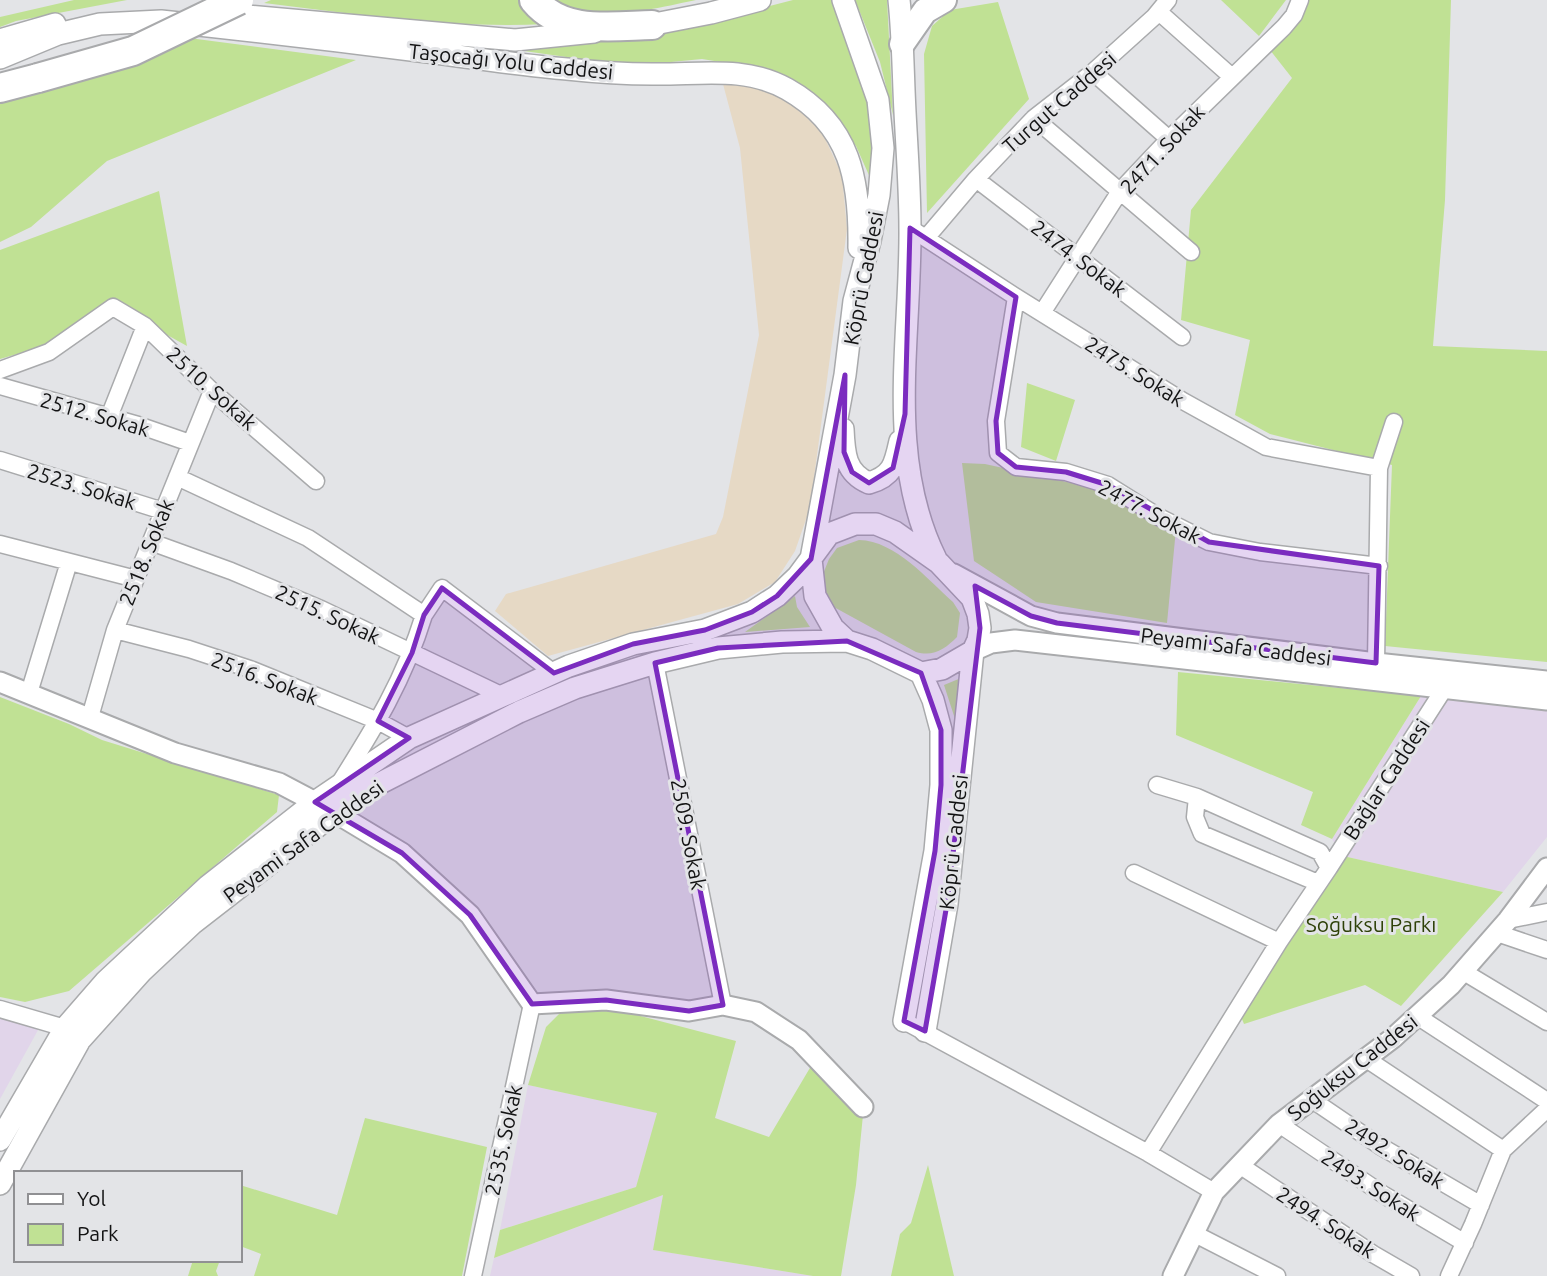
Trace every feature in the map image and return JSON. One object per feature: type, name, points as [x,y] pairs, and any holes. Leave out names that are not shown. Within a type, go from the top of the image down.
[{"type":"highway","points":[[0,89],[133,51],[239,0]]},
{"type":"highway","points":[[534,0],[557,18],[573,24],[652,25]]},
{"type":"main road","points":[[0,40],[106,11],[153,9],[515,40],[562,37],[652,25],[760,0]]},
{"type":"main road","name":"Köprü Caddesi","points":[[811,559],[845,375],[854,301],[879,195],[883,148],[878,100],[843,0]]},
{"type":"main road","name":"Köprü Caddesi","points":[[899,0],[918,233],[905,414],[908,474],[924,534],[939,564]]},
{"type":"main road","points":[[902,44],[925,11],[944,0]]},
{"type":"main road","name":"Taşocağı Yolu Caddesi","points":[[0,58],[58,34],[100,24],[161,21],[561,69],[655,74],[716,71],[746,75],[785,88],[813,106],[834,130],[849,158],[859,213],[854,301]]},
{"type":"main road","points":[[845,375],[844,453],[847,464],[860,479],[869,483],[876,481],[886,476],[893,468],[905,414]]},
{"type":"main road","points":[[0,1140],[106,981],[208,886],[315,802],[409,738],[554,673],[633,645],[705,630],[752,612],[777,596],[798,576],[829,534],[855,524],[876,524],[895,532],[939,564],[972,598],[980,628],[973,651],[942,669],[921,673],[872,649],[847,641],[834,628],[815,596],[811,559]]},
{"type":"main road","name":"Peyami Safa Caddesi","points":[[0,1184],[73,1034],[192,924],[359,794],[519,712],[575,688],[655,663],[718,648],[782,642],[847,641]]},
{"type":"main road","name":"Köprü Caddesi","points":[[925,1031],[947,904],[973,651]]},
{"type":"main road","name":"Köprü Caddesi","points":[[904,1021],[935,851],[941,785],[941,730],[933,700],[921,673]]},
{"type":"street","name":"2471. Sokak","points":[[1042,313],[1120,191],[1168,139],[1284,27],[1294,15],[1300,0]]},
{"type":"street","points":[[1163,6],[1232,77]]},
{"type":"street","name":"Turgut Caddesi","points":[[918,233],[976,179],[1034,118],[1093,72],[1163,6]]},
{"type":"street","points":[[1093,72],[1168,139]]},
{"type":"street","points":[[1034,118],[1191,252]]},
{"type":"street","name":"2474. Sokak","points":[[976,179],[1182,337]]},
{"type":"street","name":"2475. Sokak","points":[[918,233],[1182,401],[1266,447],[1379,468]]},
{"type":"street","name":"2477. Sokak","points":[[1016,297],[996,421],[998,453],[1016,467],[1066,472],[1108,485],[1159,517],[1209,542],[1260,552],[1379,566]]},
{"type":"street","name":"2510. Sokak","points":[[105,313],[113,307],[145,326],[212,391],[316,481]]},
{"type":"street","name":"2512. Sokak","points":[[0,370],[49,352],[105,313]]},
{"type":"street","points":[[109,417],[145,326]]},
{"type":"street","name":"2512. Sokak","points":[[0,386],[190,443]]},
{"type":"street","name":"2518. Sokak","points":[[90,717],[115,630],[212,391]]},
{"type":"street","points":[[1377,663],[1379,468],[1394,422]]},
{"type":"street","name":"2523. Sokak","points":[[0,460],[163,511]]},
{"type":"street","points":[[177,477],[308,538],[424,615]]},
{"type":"street","name":"2515. Sokak","points":[[151,542],[231,571],[321,609],[501,695]]},
{"type":"street","points":[[0,544],[136,579]]},
{"type":"street","points":[[29,692],[69,562]]},
{"type":"street","name":"Peyami Safa Caddesi","points":[[939,564],[1031,617],[1057,623],[1377,663],[1547,681]]},
{"type":"street","points":[[335,790],[394,694],[412,653],[424,615],[442,588],[554,673]]},
{"type":"street","name":"2516. Sokak","points":[[115,630],[189,649],[250,670],[378,721],[409,738]]},
{"type":"street","name":"Peyami Safa Caddesi","points":[[973,651],[991,643],[1015,640],[1547,700]]},
{"type":"street","name":"2509. Sokak","points":[[655,663],[723,1005]]},
{"type":"street","points":[[0,682],[175,753],[279,783],[402,853],[470,915],[532,1004],[606,1000],[689,1011],[723,1005],[756,1012],[799,1040],[863,1107]]},
{"type":"street","name":"Bağlar Caddesi","points":[[1148,1153],[1279,942],[1444,689]]},
{"type":"street","points":[[1157,785],[1197,797],[1320,852],[1329,869]]},
{"type":"street","points":[[1197,797],[1195,817],[1202,834],[1318,883]]},
{"type":"street","name":"Soğuksu Caddesi","points":[[1172,1276],[1214,1192],[1241,1167],[1279,1124],[1393,1038],[1464,972],[1547,868]]},
{"type":"street","points":[[1134,873],[1279,942]]},
{"type":"street","points":[[1502,926],[1547,912]]},
{"type":"street","points":[[1502,926],[1547,950]]},
{"type":"street","points":[[1464,972],[1547,1022]]},
{"type":"street","name":"2535. Sokak","points":[[474,1276],[532,1004]]},
{"type":"street","points":[[0,1009],[73,1034]]},
{"type":"street","points":[[1417,1016],[1547,1101]]},
{"type":"street","points":[[904,1021],[1148,1153],[1214,1192]]},
{"type":"street","points":[[1365,1058],[1503,1150]]},
{"type":"street","name":"2492. Sokak","points":[[1311,1099],[1380,1146],[1481,1206]]},
{"type":"street","points":[[1450,1276],[1503,1150],[1547,1109]]},
{"type":"street","name":"2493. Sokak","points":[[1279,1124],[1384,1195],[1465,1243]]},
{"type":"street","name":"2494. Sokak","points":[[1241,1167],[1411,1276]]},
{"type":"street","points":[[1193,1233],[1277,1276]]},
{"type":"highlighted area","points":[[910,228],[1016,297],[996,421],[998,453],[1016,467],[1066,472],[1108,485],[1209,542],[1379,566],[1376,663],[1057,623],[1031,616],[975,586],[980,628],[947,904],[925,1031],[904,1021],[935,851],[941,785],[941,730],[921,673],[847,641],[718,648],[655,663],[723,1005],[689,1011],[606,1000],[532,1004],[470,915],[402,853],[315,802],[409,738],[378,721],[412,653],[424,615],[442,588],[554,673],[633,644],[705,630],[752,612],[777,596],[811,559],[845,375],[844,452],[852,472],[869,483],[893,468],[905,414]]},
{"type":"shaded area","points":[[723,84],[751,86],[787,99],[822,132],[842,175],[847,229],[810,508],[795,551],[775,582],[738,604],[548,656],[495,611],[506,594],[716,534],[723,517],[759,335],[740,148]]},
{"type":"shaded area","points":[[1421,696],[1547,707],[1547,837],[1503,892],[1343,856],[1332,839]]},
{"type":"shaded area","points":[[0,1009],[43,1021],[0,1099]]},
{"type":"shaded area","points":[[528,1085],[658,1113],[636,1187],[500,1230]]},
{"type":"shaded area","points":[[663,1195],[654,1250],[813,1276],[490,1276],[494,1258]]},
{"type":"green space","points":[[74,0],[127,0],[16,21],[0,27],[0,17]]},
{"type":"green space","points":[[271,0],[525,0],[546,24],[405,20],[264,3]]},
{"type":"green space","points":[[553,0],[696,0],[642,11],[602,14],[584,13]]},
{"type":"green space","points":[[793,0],[835,0],[869,92],[876,133],[872,182],[856,146],[812,92],[764,69],[702,59],[630,66],[517,50],[731,16]]},
{"type":"green space","points":[[855,0],[887,0],[893,115],[880,62]]},
{"type":"green space","points":[[1221,0],[1286,0],[1259,36]]},
{"type":"green space","points":[[1309,0],[1451,0],[1445,200],[1433,346],[1547,351],[1547,662],[1385,646],[1392,465],[1270,434],[1235,415],[1250,340],[1181,320],[1191,210],[1292,78],[1270,50]]},
{"type":"green space","points":[[998,2],[1029,99],[927,213],[924,54],[932,26],[950,10]]},
{"type":"green space","points":[[189,38],[356,60],[107,161],[31,227],[0,242],[0,99]]},
{"type":"green space","points":[[159,191],[187,346],[124,311],[55,343],[0,359],[0,250]]},
{"type":"green space","points":[[1027,383],[1075,400],[1056,461],[1021,447]]},
{"type":"green space","points":[[962,463],[985,464],[1103,490],[1176,529],[1167,623],[1036,602],[974,561]]},
{"type":"green space","points":[[859,540],[873,542],[898,554],[953,602],[960,613],[957,637],[939,651],[916,652],[832,606],[824,591],[823,574],[829,559],[837,548]]},
{"type":"green space","points":[[795,596],[797,607],[810,627],[745,632]]},
{"type":"green space","points":[[1178,672],[1421,696],[1332,839],[1301,825],[1313,792],[1176,735]]},
{"type":"green space","points":[[961,678],[956,722],[944,685]]},
{"type":"green space","points":[[0,697],[102,740],[279,795],[277,812],[69,991],[25,1002],[0,997]]},
{"type":"green space","name":"Soğuksu Parkı","points":[[1343,856],[1503,892],[1401,1006],[1365,985],[1244,1024],[1240,1014]]},
{"type":"green space","points":[[591,1003],[736,1041],[715,1118],[769,1137],[817,1056],[863,1115],[856,1185],[841,1276],[813,1276],[653,1250],[663,1195],[494,1258],[500,1230],[636,1187],[657,1113],[528,1085],[546,1027],[562,1011]]},
{"type":"green space","points":[[365,1118],[487,1147],[462,1276],[254,1276],[261,1254],[242,1247],[242,1186],[337,1215]]},
{"type":"green space","points":[[928,1165],[954,1276],[891,1276],[900,1234],[911,1223]]},
{"type":"green space","points":[[192,1262],[219,1262],[216,1271],[218,1276],[188,1276]]}]
